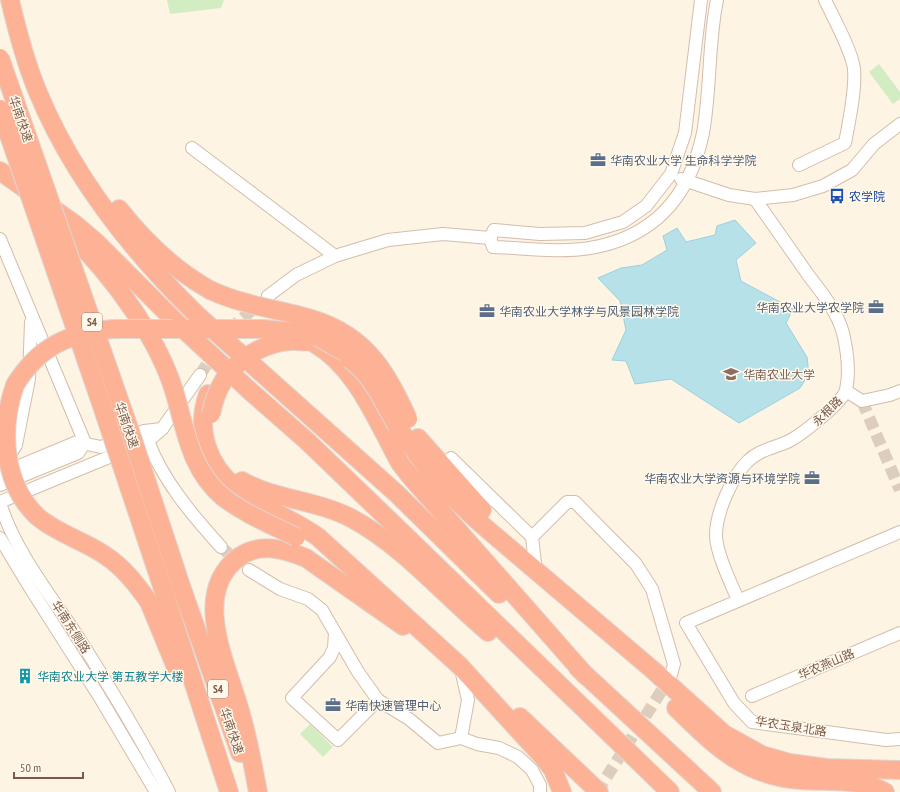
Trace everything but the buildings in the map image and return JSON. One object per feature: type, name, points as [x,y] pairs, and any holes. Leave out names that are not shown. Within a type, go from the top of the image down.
[{"type":"highway","points":[[10,0],[37,92],[70,153],[108,213],[137,252],[197,315],[396,493],[586,676],[712,792]]},
{"type":"highway","points":[[13,0],[35,62],[57,110],[96,177],[122,213],[160,255],[186,276],[210,290],[254,306],[321,322],[345,334],[367,350],[379,366],[403,422],[425,466],[447,492],[536,572],[654,671],[712,725],[736,742],[762,755],[790,763],[827,768],[900,770]]},
{"type":"highway","name":"华南快速","points":[[0,58],[253,792]]},
{"type":"highway","name":"华南快速","points":[[0,109],[98,394],[156,597],[229,792]]},
{"type":"highway","points":[[0,172],[76,225],[96,242],[179,325],[385,516],[612,738],[670,792]]},
{"type":"highway","points":[[0,172],[82,246],[120,291],[149,335],[165,366],[175,395],[189,448],[203,475],[212,487],[235,506],[315,547],[341,567],[538,733],[599,792]]},
{"type":"highway","points":[[226,792],[156,597],[106,556],[55,528],[39,517],[16,490],[8,474],[1,440],[6,406],[12,390],[31,363],[43,351],[59,341],[75,335],[113,329],[263,329],[304,333],[318,337],[345,352],[371,380],[403,422]]},
{"type":"highway","points":[[562,792],[553,770],[543,757],[460,666],[335,551],[300,524],[244,494],[222,475],[214,464],[203,436],[203,418],[206,401],[211,386],[221,370],[232,357],[247,346],[262,340],[281,336],[299,338],[314,343],[329,352],[341,364],[360,390],[400,463],[410,476],[586,676]]},
{"type":"highway","points":[[359,366],[324,346],[301,341],[285,342],[267,346],[242,360],[221,384],[216,394],[211,414],[212,433],[218,451],[226,466],[240,479],[254,487],[325,508],[350,518],[374,532],[398,551],[461,609],[612,738]]},
{"type":"highway","points":[[258,792],[242,717],[219,644],[214,611],[216,588],[221,575],[231,563],[243,555],[258,549],[275,548],[306,558],[460,666]]},
{"type":"highway","points":[[536,572],[705,736],[734,759],[775,776],[800,780],[853,782],[872,786],[884,792]]},
{"type":"street","points":[[268,296],[296,275],[335,256],[388,240],[444,234],[585,233],[623,222],[646,206],[671,174],[685,133],[701,0]]},
{"type":"street","points":[[492,234],[493,247],[544,250],[590,248],[631,237],[661,217],[687,182],[703,133],[718,0]]},
{"type":"street","points":[[799,165],[845,143],[851,109],[854,68],[841,31],[825,0]]},
{"type":"street","points":[[671,174],[687,182],[729,195],[755,199],[793,195],[824,186],[852,170],[874,144],[900,124]]},
{"type":"street","points":[[192,148],[335,256]]},
{"type":"street","name":"永根路","points":[[738,600],[723,562],[716,536],[719,511],[729,489],[747,462],[768,448],[789,441],[812,426],[846,391],[847,362],[844,340],[833,310],[755,199]]},
{"type":"street","points":[[0,238],[31,316],[85,443]]},
{"type":"street","points":[[0,458],[10,454],[16,445],[29,379],[31,316]]},
{"type":"street","points":[[0,502],[148,441],[162,429],[200,375]]},
{"type":"street","points":[[846,391],[862,401],[890,395],[900,391]]},
{"type":"street","points":[[0,474],[77,442],[101,447],[144,430],[162,429]]},
{"type":"street","points":[[148,441],[154,456],[177,492],[195,518],[221,547]]},
{"type":"street","points":[[0,485],[78,453],[85,443]]},
{"type":"street","points":[[451,458],[532,537],[536,572]]},
{"type":"street","name":"华南东侧路","points":[[0,502],[8,526],[80,640],[130,723],[169,792]]},
{"type":"street","points":[[532,537],[567,502],[575,502],[636,564],[652,589],[674,664],[671,675]]},
{"type":"street","points":[[738,600],[900,532]]},
{"type":"street","name":"华南东侧路","points":[[0,538],[29,586],[70,648],[156,792]]},
{"type":"street","points":[[249,570],[280,589],[308,600],[322,610],[358,672],[378,700],[409,719],[438,743],[461,738],[477,744],[499,748],[518,757],[532,770],[540,785],[540,792]]},
{"type":"street","name":"华农玉泉北路","points":[[738,600],[686,622],[734,703],[752,722],[886,740],[900,738]]},
{"type":"street","points":[[334,633],[334,648],[330,657],[292,698],[338,740],[378,700]]},
{"type":"street","name":"华农燕山路","points":[[752,696],[900,633]]},
{"type":"street","points":[[460,666],[468,700],[461,738]]},
{"type":"green space","points":[[167,0],[224,0],[221,8],[170,14]]},
{"type":"green space","points":[[879,64],[900,92],[900,99],[893,104],[869,72]]},
{"type":"green space","points":[[310,724],[333,747],[323,757],[300,734]]},
{"type":"water","points":[[735,220],[756,243],[736,260],[741,281],[793,309],[786,323],[807,357],[809,374],[800,388],[739,423],[671,379],[635,384],[626,361],[612,360],[626,330],[620,301],[598,278],[621,268],[642,265],[667,250],[663,236],[677,228],[686,242],[715,235],[717,226]]},
{"type":"tunnel","points":[[200,375],[228,331],[261,302]]},
{"type":"tunnel","points":[[862,401],[900,490]]},
{"type":"tunnel","points":[[221,547],[242,565]]},
{"type":"tunnel","points":[[597,792],[671,676]]},
{"type":"place","name":"华南农业大学 生命科学学院","points":[[598,160]]},
{"type":"place","name":"农学院","points":[[837,196]]},
{"type":"place","name":"华南农业大学农学院","points":[[876,307]]},
{"type":"place","name":"华南农业大学林学与风景园林学院","points":[[487,311]]},
{"type":"place","name":"华南农业大学","points":[[731,374]]},
{"type":"place","name":"华南农业大学资源与环境学院","points":[[812,478]]},
{"type":"place","name":"华南农业大学 第五教学大楼","points":[[25,676]]},
{"type":"place","name":"华南快速管理中心","points":[[333,705]]}]
